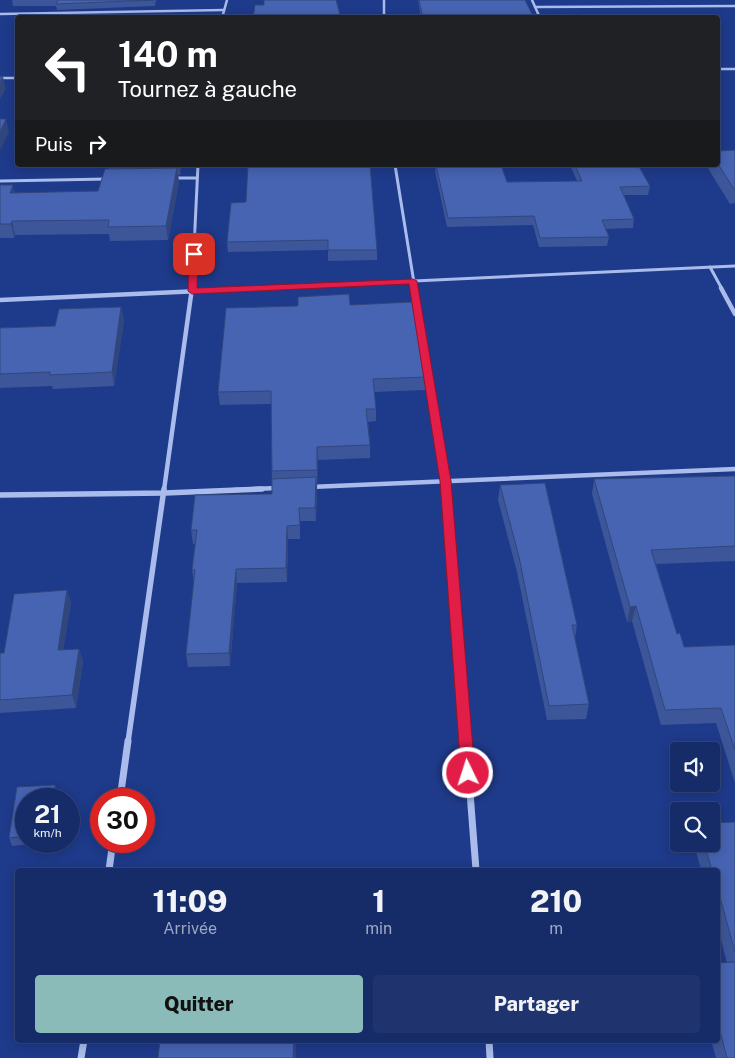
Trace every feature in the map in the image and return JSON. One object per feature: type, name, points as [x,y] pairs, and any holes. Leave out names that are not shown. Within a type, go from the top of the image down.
[{"type":"street","points":[[223,15],[227,0]]},
{"type":"street","points":[[384,0],[384,15]]},
{"type":"street","points":[[532,0],[538,15]]},
{"type":"street","points":[[534,7],[735,6]]},
{"type":"street","points":[[0,14],[224,10]]},
{"type":"street","points":[[720,69],[735,69]]},
{"type":"street","points":[[0,78],[15,78]]},
{"type":"street","points":[[122,788],[165,493],[192,291],[198,167]]},
{"type":"street","points":[[395,167],[446,481],[476,868]]},
{"type":"street","points":[[167,178],[196,178]]},
{"type":"street","points":[[0,181],[108,179]]},
{"type":"street","points":[[0,300],[735,266]]},
{"type":"street","points":[[710,267],[735,314]]},
{"type":"street","points":[[300,487],[735,469]]},
{"type":"street","points":[[0,495],[165,493],[281,488]]},
{"type":"street","points":[[109,868],[111,853]]},
{"type":"street","points":[[82,1058],[84,1043]]},
{"type":"street","points":[[489,1043],[490,1058]]},
{"type":"building","points":[[58,0],[154,0],[56,4]]},
{"type":"building","points":[[264,0],[336,0],[340,15],[253,15],[255,5],[264,5]]},
{"type":"building","points":[[419,0],[525,0],[532,15],[422,15]]},
{"type":"building","points":[[0,119],[6,119],[0,132]]},
{"type":"building","points":[[735,150],[735,189],[720,167],[720,151]]},
{"type":"building","points":[[248,167],[370,167],[377,250],[328,250],[328,240],[227,242],[231,203],[246,202]]},
{"type":"building","points":[[436,167],[502,167],[507,182],[582,181],[576,167],[639,167],[650,186],[620,187],[634,219],[602,220],[609,237],[540,238],[534,216],[448,218]]},
{"type":"building","points":[[177,168],[166,226],[108,227],[109,220],[12,221],[11,224],[0,224],[0,185],[13,185],[10,193],[98,191],[105,169]]},
{"type":"building","points":[[349,294],[350,305],[413,302],[425,377],[373,379],[376,409],[366,409],[370,445],[317,447],[317,470],[272,471],[271,391],[218,392],[226,308],[298,306],[298,297]]},
{"type":"building","points":[[121,307],[112,372],[50,375],[50,372],[0,374],[0,328],[55,326],[59,309]]},
{"type":"building","points":[[735,476],[735,546],[651,550],[677,634],[680,633],[684,647],[735,645],[735,750],[721,708],[665,710],[636,606],[630,607],[594,479]]},
{"type":"building","points":[[316,477],[315,508],[299,508],[300,525],[287,526],[286,568],[236,569],[229,653],[186,654],[195,570],[192,570],[197,530],[191,530],[195,495],[272,494],[272,479]]},
{"type":"building","points":[[545,483],[577,625],[572,625],[589,704],[549,706],[519,557],[500,485]]},
{"type":"building","points":[[67,590],[58,650],[79,649],[72,695],[0,700],[0,653],[4,653],[14,594]]},
{"type":"building","points":[[55,785],[55,788],[17,787]]},
{"type":"building","points":[[15,800],[15,837],[9,838]]},
{"type":"building","points":[[735,822],[735,952],[720,897],[720,868],[711,868],[706,852],[720,852],[720,823]]},
{"type":"building","points":[[735,962],[735,1058],[727,1058],[720,1031],[720,963]]},
{"type":"building","points":[[160,1043],[294,1043],[293,1058],[158,1058]]},
{"type":"route","points":[[194,254],[192,291],[413,281],[446,481],[468,773]]}]
